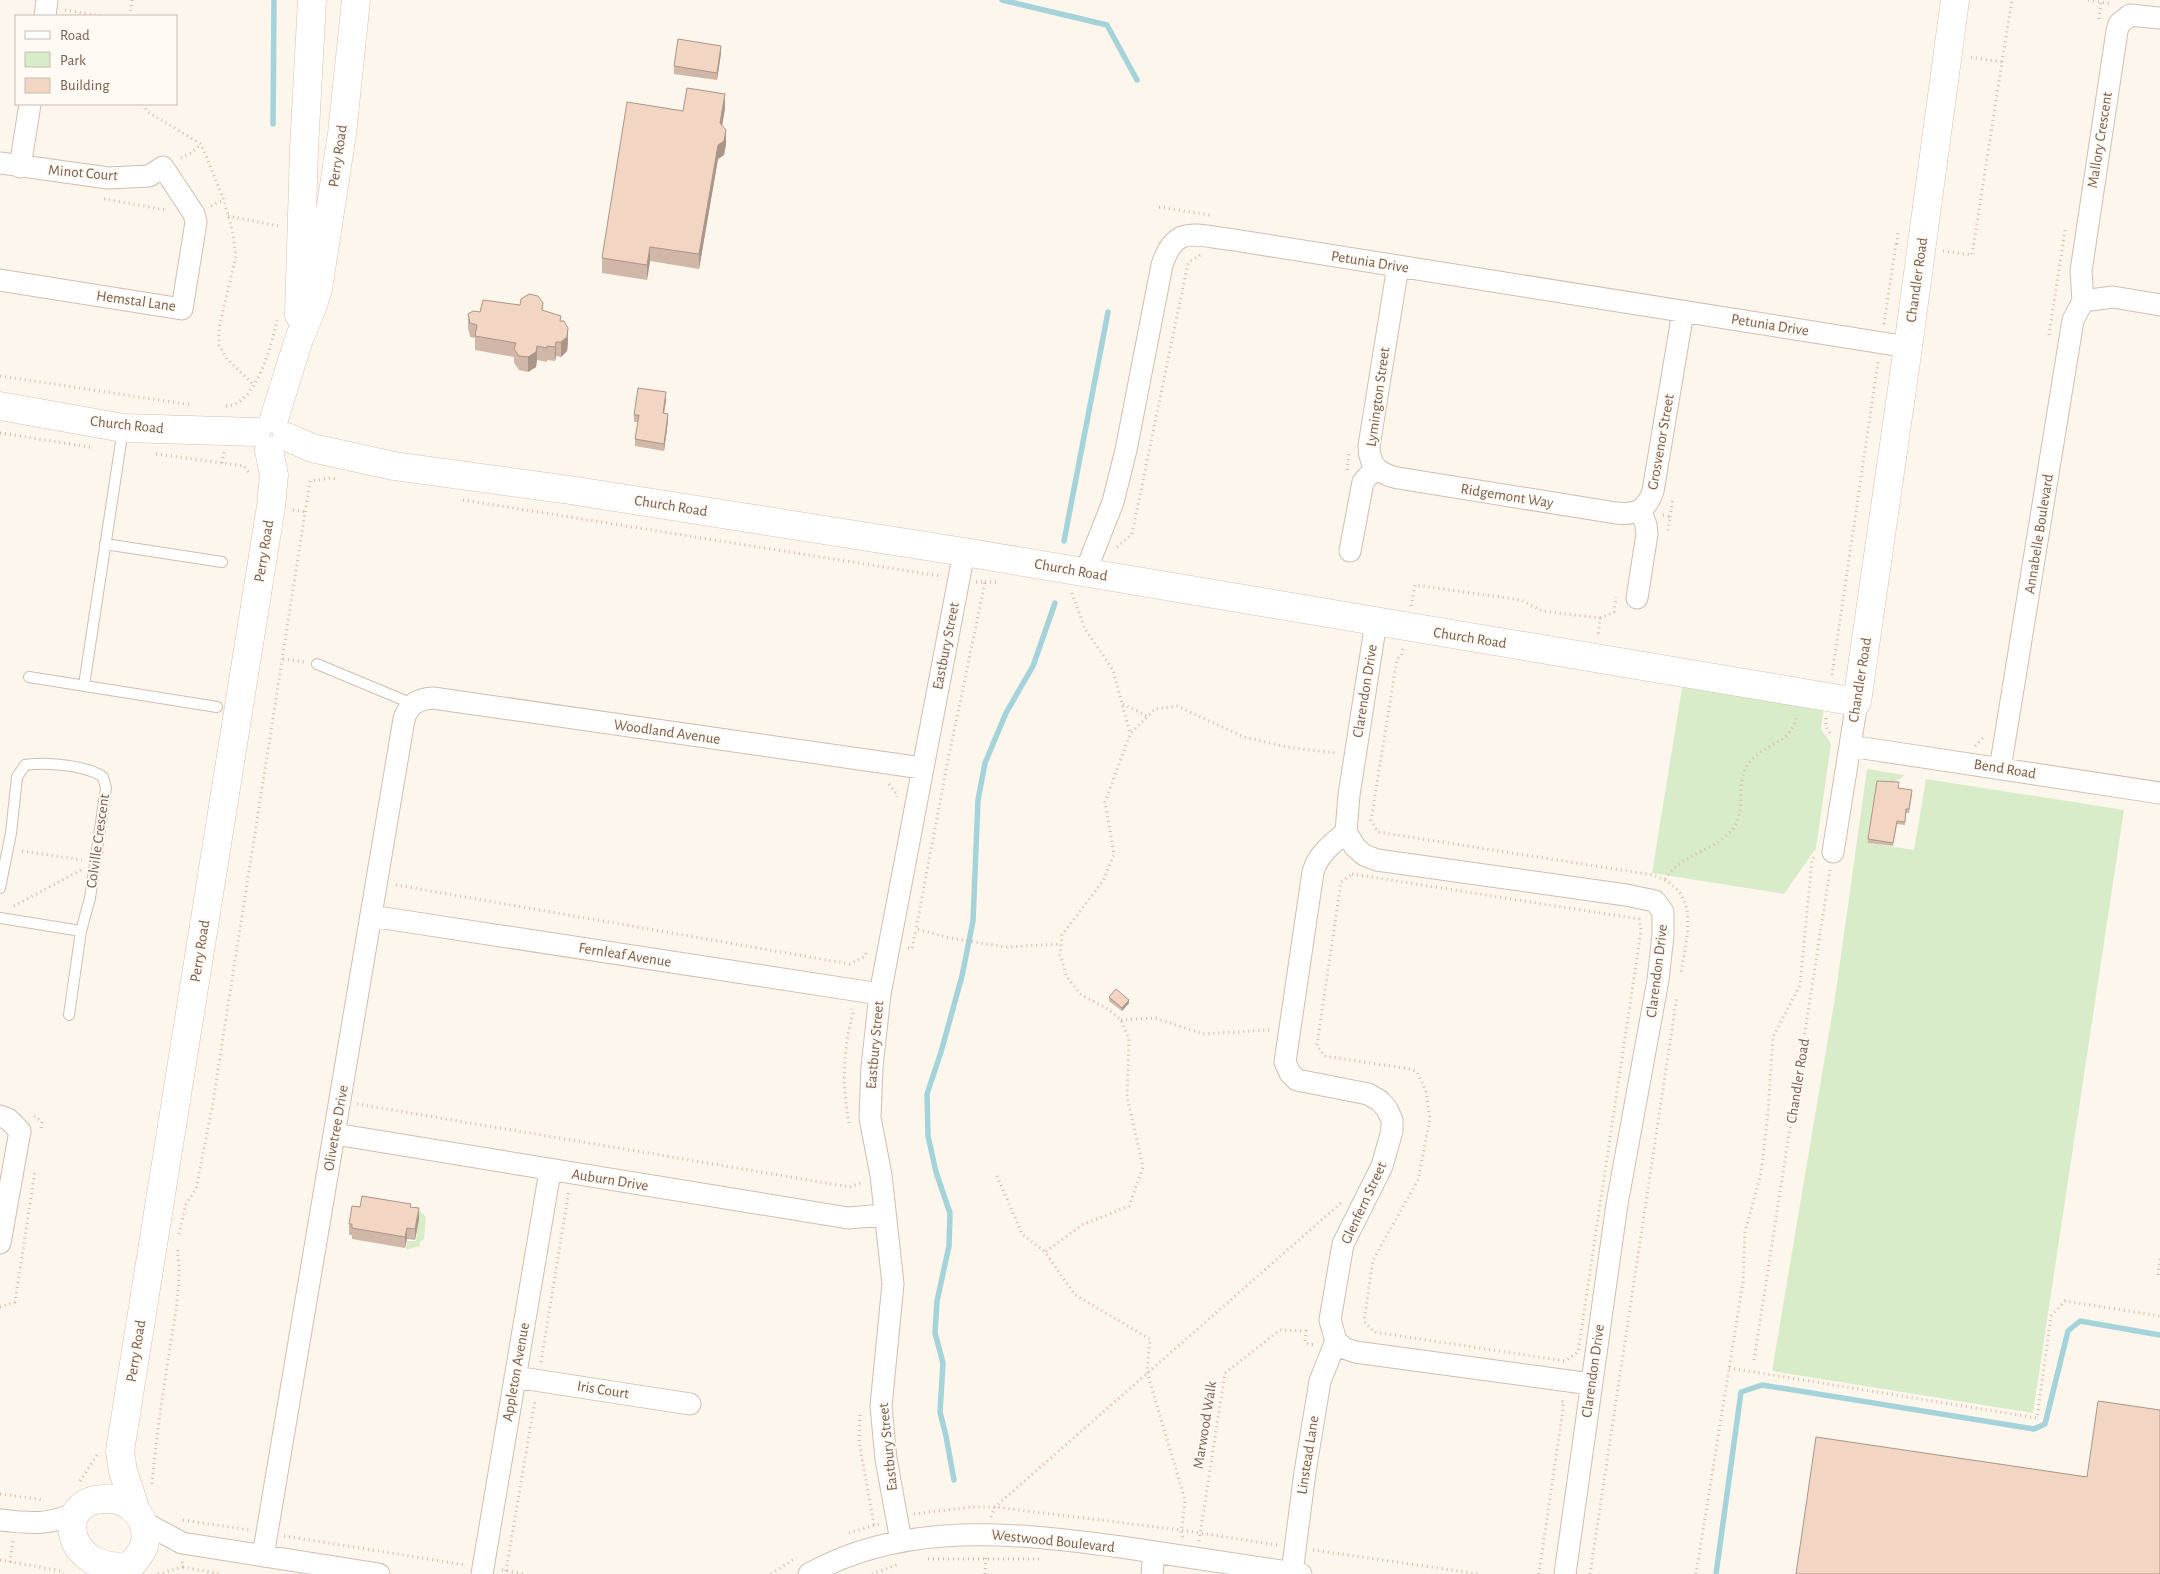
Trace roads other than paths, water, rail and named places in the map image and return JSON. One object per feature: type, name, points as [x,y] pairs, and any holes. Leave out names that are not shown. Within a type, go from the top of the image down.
[{"type":"main road","name":"Perry Road","points":[[299,339],[304,149],[312,0]]},
{"type":"main road","name":"Perry Road","points":[[80,1511],[102,1486],[120,1451],[271,506],[274,475],[272,434],[299,339],[318,289],[342,134],[356,0]]},
{"type":"main road","name":"Chandler Road","points":[[1857,702],[1956,0]]},
{"type":"main road","name":"Church Road","points":[[0,406],[124,428],[272,434],[312,448],[394,466],[570,490],[964,552],[1857,702]]},
{"type":"main road","name":"Perry Road","points":[[120,1451],[124,1476],[144,1508]]},
{"type":"main road","points":[[103,1498],[115,1499],[144,1508],[144,1546],[137,1568],[106,1572],[94,1570],[84,1563],[74,1563],[71,1531],[74,1520],[80,1511],[91,1502],[103,1498]]},
{"type":"street","name":"Mallory Crescent","points":[[2083,301],[2081,271],[2119,24],[2130,15],[2160,18]]},
{"type":"street","points":[[10,165],[30,105]]},
{"type":"street","name":"Minot Court","points":[[10,165],[108,178],[149,176],[163,167]]},
{"type":"street","name":"Hemstal Lane","points":[[0,280],[182,309],[196,222],[194,214],[163,167]]},
{"type":"street","name":"Petunia Drive","points":[[1085,573],[1113,502],[1126,450],[1162,265],[1171,244],[1182,237],[1202,236],[1908,347]]},
{"type":"street","name":"Lymington Street","points":[[1350,552],[1363,482],[1375,468],[1370,461],[1369,446],[1398,266]]},
{"type":"street","points":[[2083,301],[2113,297],[2160,305]]},
{"type":"street","name":"Annabelle Boulevard","points":[[2000,768],[2073,320],[2083,301]]},
{"type":"street","name":"Grosvenor Street","points":[[1641,511],[1649,501],[1653,491],[1683,312]]},
{"type":"street","name":"Ridgemont Way","points":[[1375,468],[1385,475],[1398,478],[1616,513],[1629,514],[1641,511]]},
{"type":"street","points":[[1637,598],[1647,534],[1641,511]]},
{"type":"street","name":"Eastbury Street","points":[[901,1541],[886,1459],[881,1406],[893,1284],[881,1175],[870,1118],[872,1067],[880,994],[964,552]]},
{"type":"street","name":"Clarendon Drive","points":[[1376,622],[1355,754],[1346,832],[1355,847],[1364,855],[1377,860],[1626,895],[1655,901],[1664,912],[1658,980],[1618,1204],[1565,1574]]},
{"type":"street","name":"Woodland Avenue","points":[[413,704],[423,699],[433,698],[922,768]]},
{"type":"street","name":"Chandler Road","points":[[1826,851],[1842,743],[1857,702]]},
{"type":"street","name":"Olivetree Drive","points":[[263,1556],[276,1535],[343,1136],[371,916],[404,719],[407,710],[413,704]]},
{"type":"street","name":"Bend Road","points":[[1842,743],[2160,792]]},
{"type":"street","name":"Glenfern Street","points":[[1336,1341],[1330,1320],[1343,1244],[1382,1166],[1392,1131],[1392,1120],[1387,1109],[1380,1101],[1368,1094],[1297,1080],[1290,1073],[1285,1062],[1313,872],[1316,861],[1326,848],[1346,832]]},
{"type":"street","name":"Fernleaf Avenue","points":[[371,916],[880,994]]},
{"type":"street","points":[[0,1116],[8,1119],[20,1131],[0,1244]]},
{"type":"street","name":"Auburn Drive","points":[[343,1136],[848,1218],[885,1215]]},
{"type":"street","name":"Appleton Avenue","points":[[482,1571],[550,1171]]},
{"type":"street","points":[[1336,1341],[1344,1348],[1355,1352],[1591,1384]]},
{"type":"street","name":"Linstead Lane","points":[[1297,1573],[1305,1472],[1320,1381],[1336,1341]]},
{"type":"street","name":"Iris Court","points":[[515,1377],[690,1404]]},
{"type":"street","points":[[144,1508],[182,1543],[346,1571],[378,1574]]},
{"type":"street","points":[[0,1520],[31,1524],[48,1523],[80,1511]]},
{"type":"street","points":[[31,1524],[58,1537],[74,1563]]},
{"type":"street","name":"Westwood Boulevard","points":[[809,1574],[843,1557],[901,1541],[937,1536],[985,1534],[1064,1540],[1297,1573]]},
{"type":"street","points":[[137,1568],[182,1543]]},
{"type":"street","points":[[1152,1574],[1154,1552]]},
{"type":"lane","points":[[84,685],[124,428]]},
{"type":"lane","points":[[105,544],[222,562]]},
{"type":"lane","points":[[317,664],[413,704]]},
{"type":"lane","points":[[29,677],[217,707]]},
{"type":"lane","name":"Colville Crescent","points":[[0,888],[17,777],[25,766],[40,763],[94,770],[103,776],[106,788],[90,898],[81,931],[69,1014]]},
{"type":"lane","points":[[0,918],[81,931]]},
{"type":"waterway","points":[[273,124],[274,0]]},
{"type":"waterway","points":[[1002,0],[1107,25],[1137,80]]},
{"type":"waterway","points":[[1064,541],[1108,312]]},
{"type":"waterway","points":[[954,1480],[940,1412],[943,1363],[935,1333],[937,1301],[949,1246],[950,1213],[936,1172],[928,1136],[927,1094],[962,976],[973,921],[978,800],[985,763],[1006,713],[1033,666],[1055,603]]},
{"type":"waterway","points":[[1716,1574],[1741,1392],[1762,1385],[2034,1429],[2045,1424],[2068,1331],[2080,1321],[2160,1335]]}]
